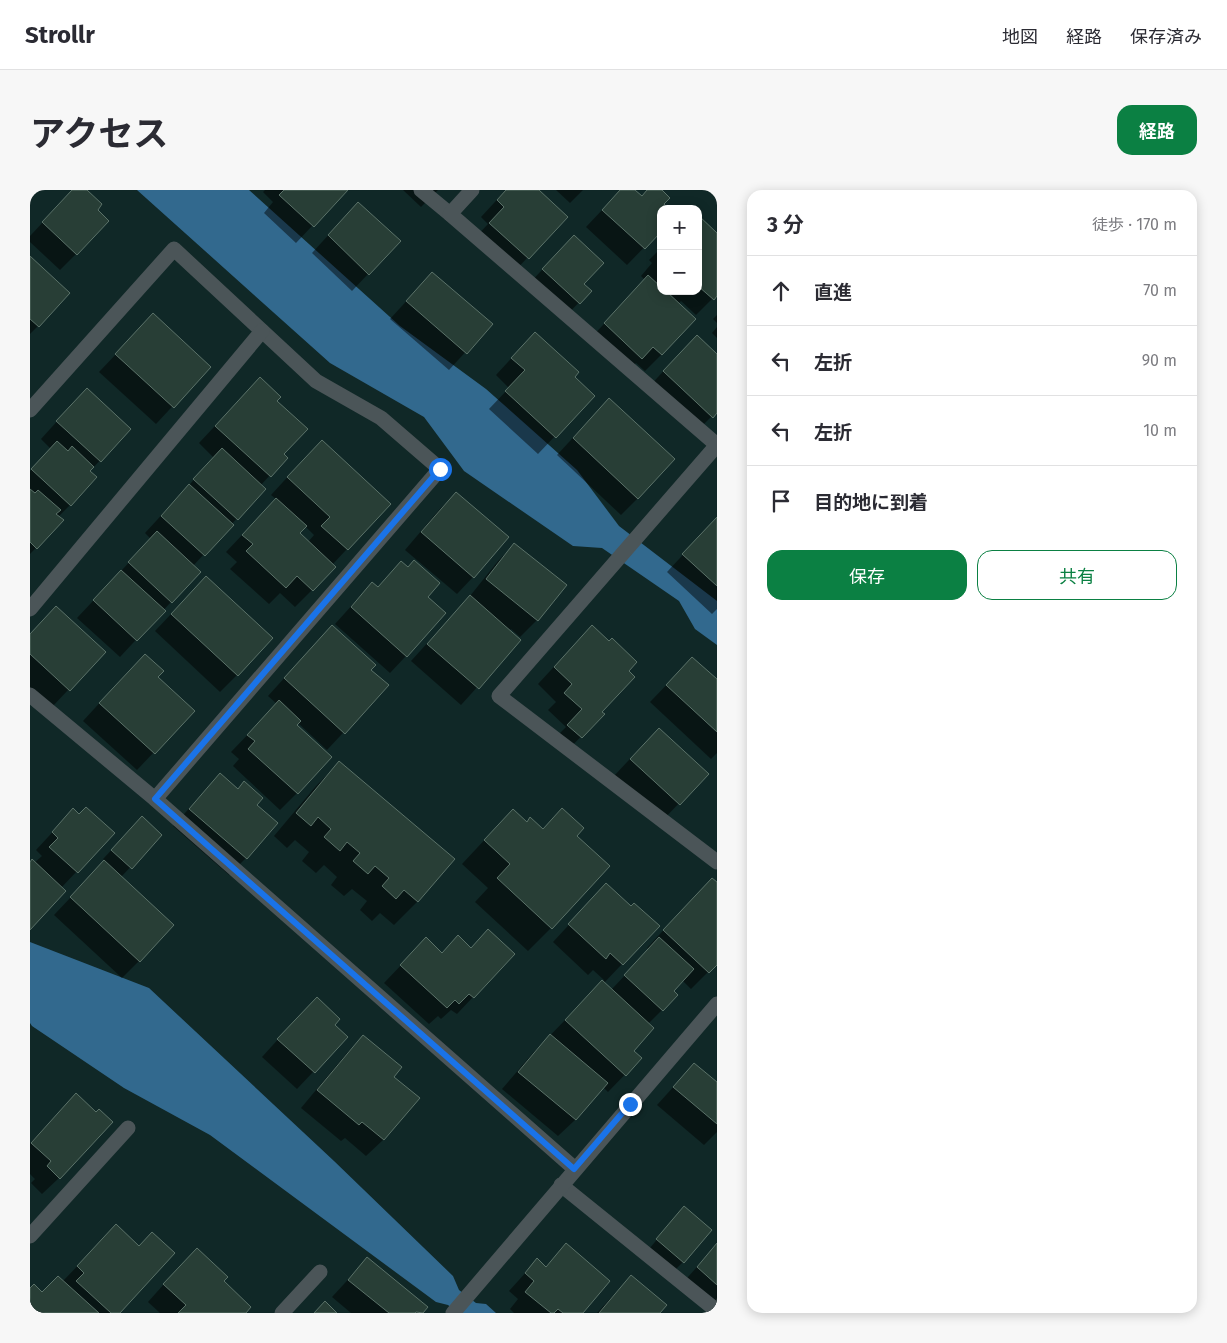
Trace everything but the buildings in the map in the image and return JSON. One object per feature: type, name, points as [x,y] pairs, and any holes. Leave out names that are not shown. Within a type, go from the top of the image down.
[{"type":"street","points":[[421,190],[717,445],[499,696],[717,862]]},
{"type":"street","points":[[450,214],[472,190]]},
{"type":"street","points":[[30,410],[174,249],[316,381],[381,418],[440,469],[155,799]]},
{"type":"street","points":[[30,610],[262,331]]},
{"type":"street","points":[[30,694],[155,799],[574,1169]]},
{"type":"street","points":[[452,1313],[717,1004]]},
{"type":"street","points":[[30,1236],[128,1128]]},
{"type":"street","points":[[562,1184],[717,1311]]},
{"type":"street","points":[[282,1313],[320,1272]]},
{"type":"water","points":[[137,190],[249,190],[400,326],[486,389],[577,470],[619,526],[717,601],[717,645],[695,629],[679,601],[602,548],[573,546],[464,471],[424,417],[330,363]]},
{"type":"water","points":[[30,942],[149,988],[334,1161],[453,1276],[459,1290],[476,1303],[486,1304],[496,1313],[458,1313],[448,1305],[436,1302],[210,1135],[124,1088],[32,1026],[30,1023]]},
{"type":"route","points":[[440,469],[155,799],[574,1169],[630,1104]]}]
